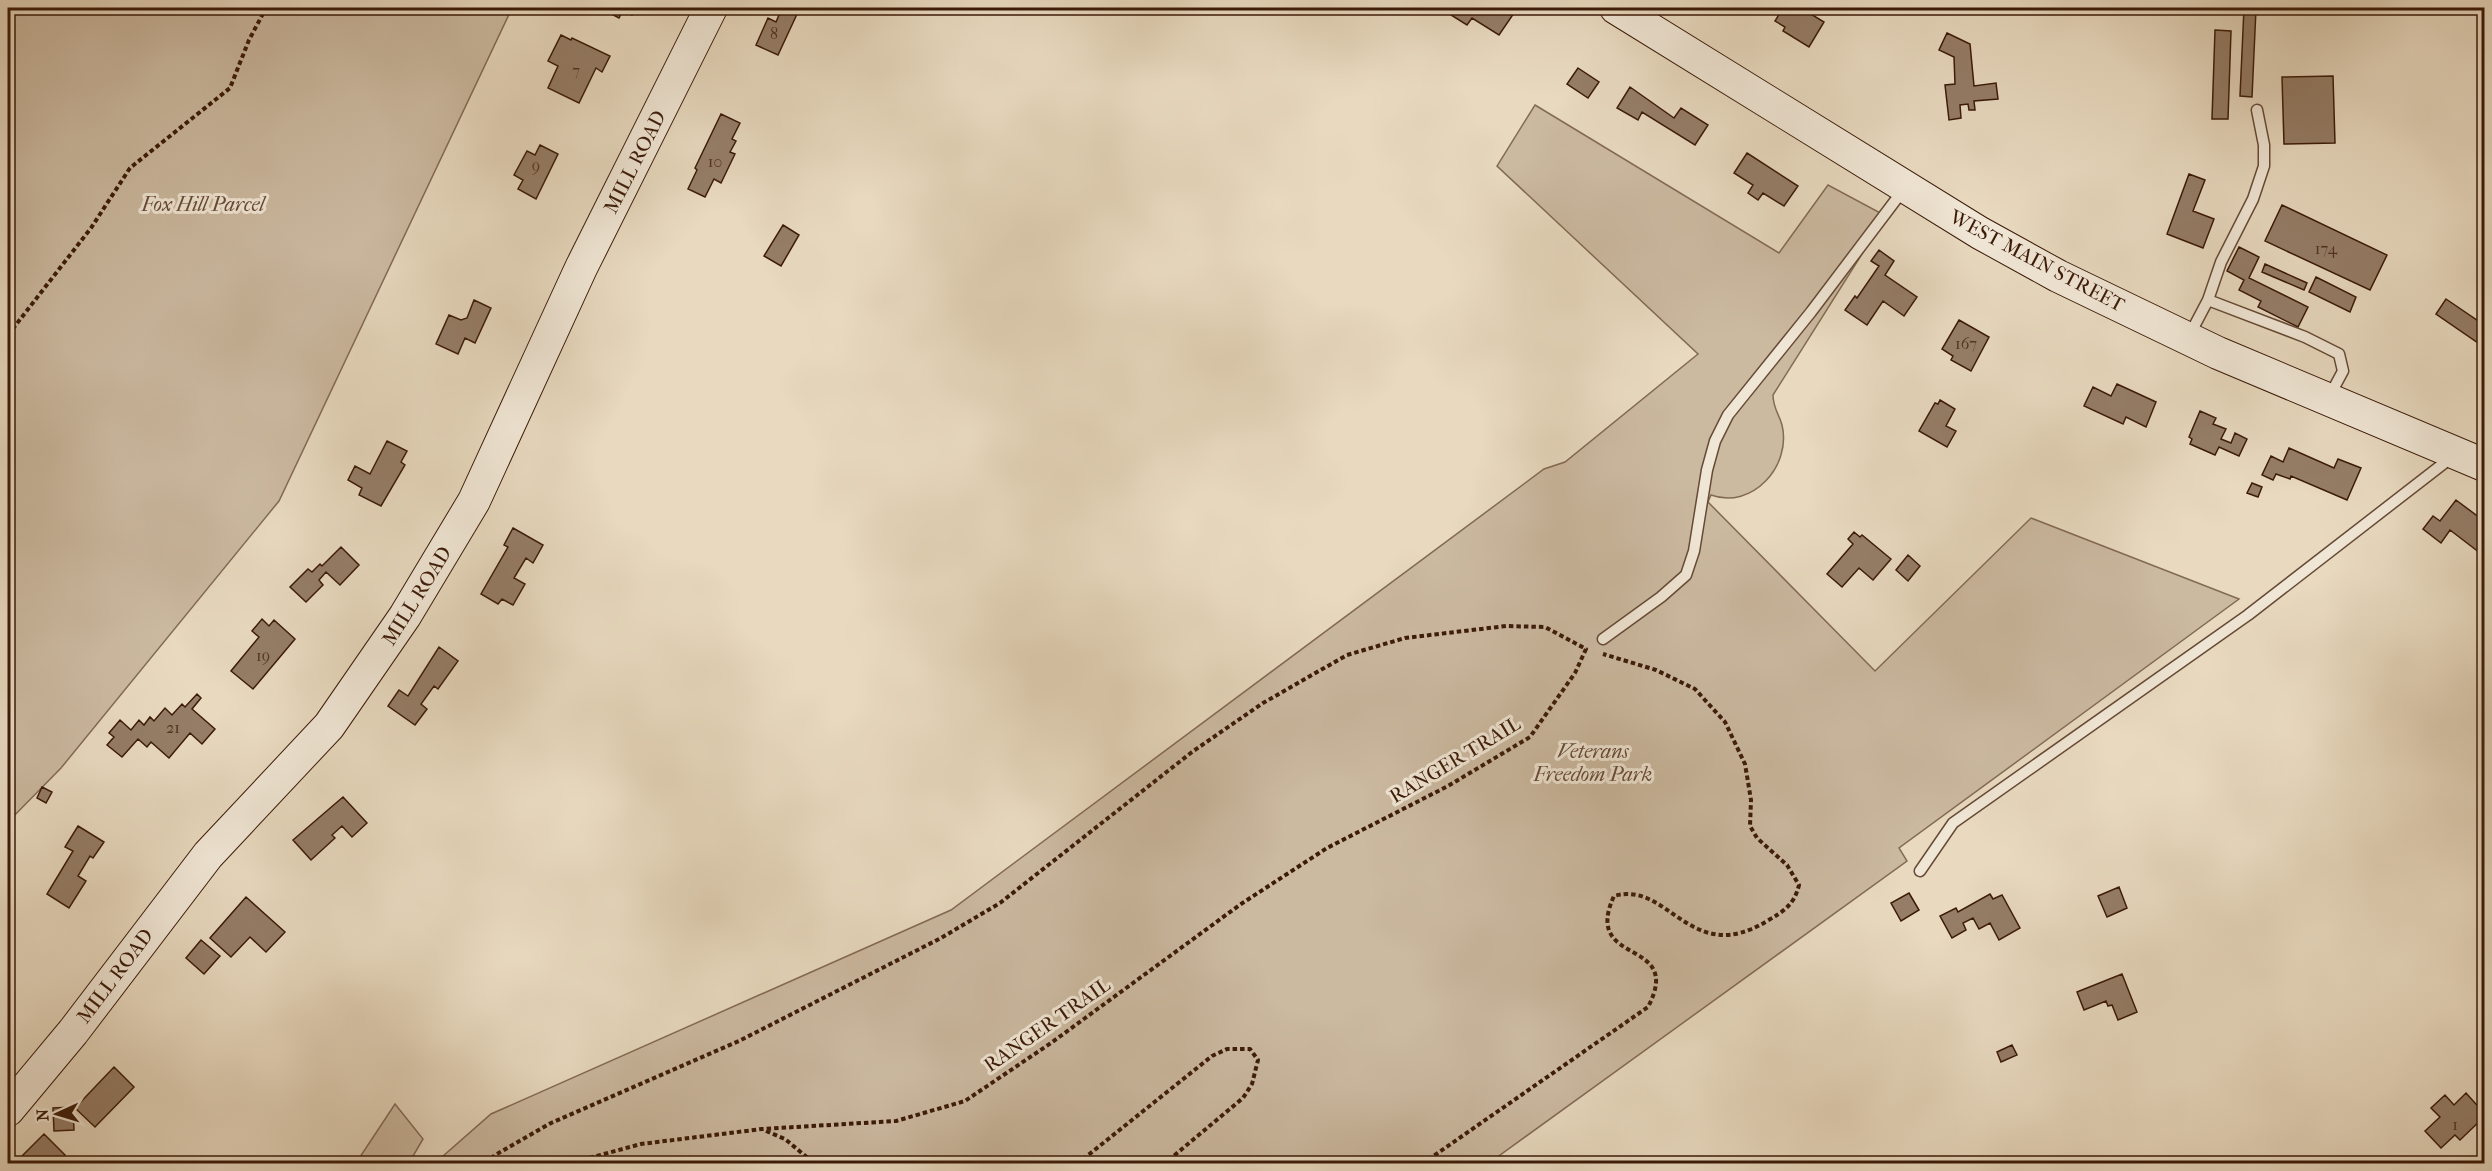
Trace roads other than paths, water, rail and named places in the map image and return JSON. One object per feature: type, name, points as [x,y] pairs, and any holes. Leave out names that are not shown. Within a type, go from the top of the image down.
[{"type":"street","name":"MILL ROAD","points":[[8,1110],[66,1041],[207,855],[329,726],[405,616],[474,501],[581,268],[711,8]]},
{"type":"street","name":"WEST MAIN STREET","points":[[1616,8],[1905,187],[2028,260],[2187,339],[2471,459]]},
{"type":"lane","points":[[2187,339],[2208,300],[2221,262],[2253,199],[2264,166],[2264,145],[2257,110]]},
{"type":"lane","points":[[1603,639],[1661,597],[1686,575],[1694,551],[1707,470],[1715,441],[1728,415],[1811,312],[1905,187]]},
{"type":"lane","points":[[2208,300],[2306,337],[2339,354],[2343,371],[2328,399]]},
{"type":"lane","points":[[1920,871],[1953,823],[2471,459]]},
{"type":"park label","name":"Fox Hill Parcel","points":[[203,204]]},
{"type":"park label","name":"Veterans Freedom Park","points":[[1593,762]]}]
